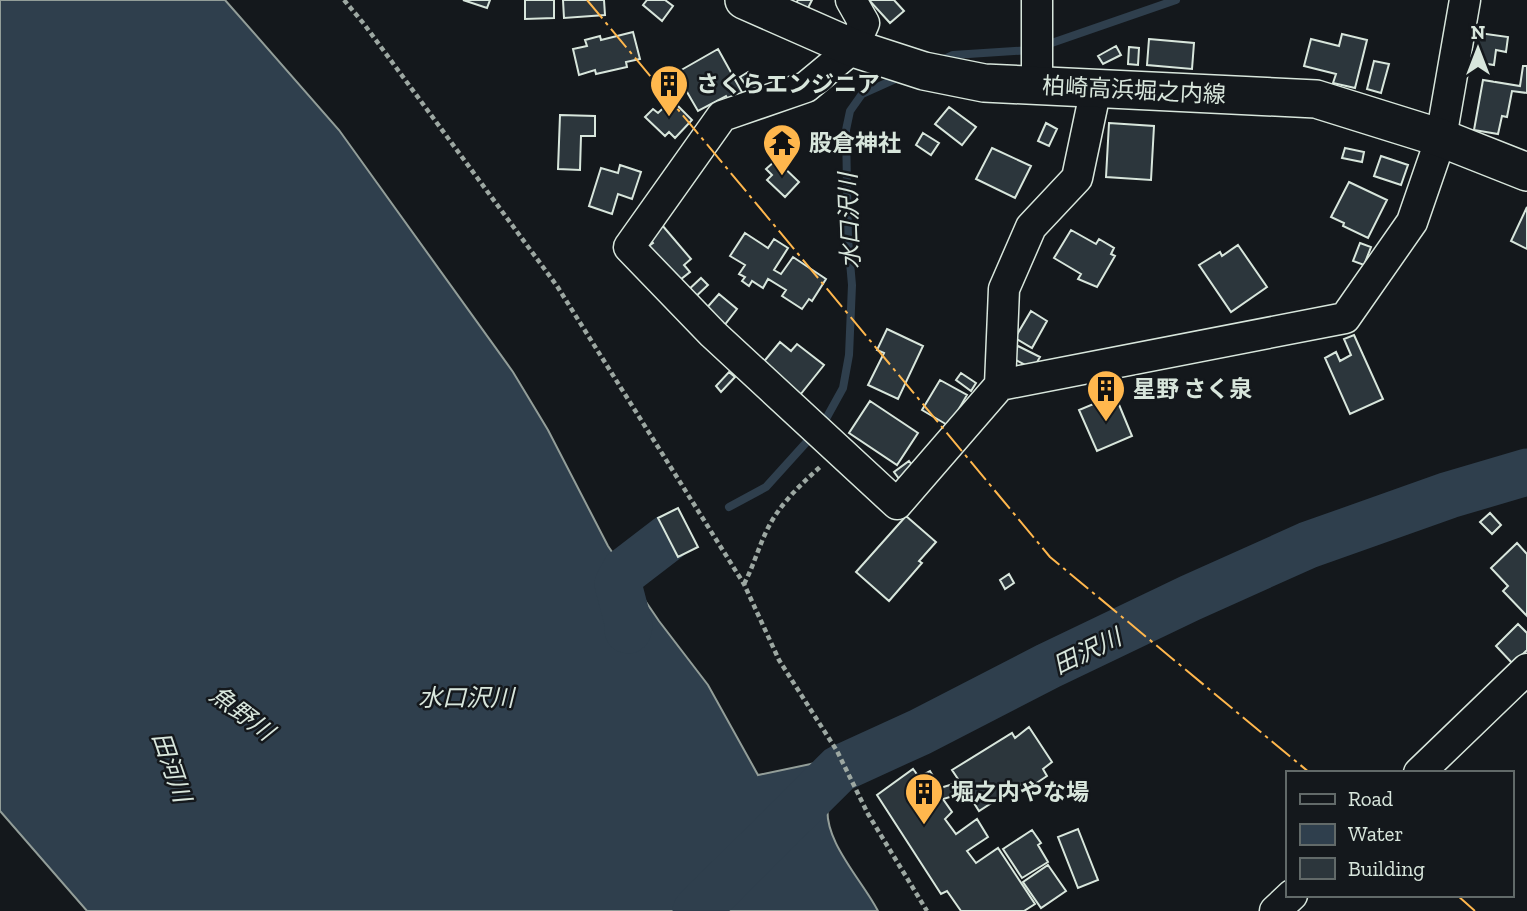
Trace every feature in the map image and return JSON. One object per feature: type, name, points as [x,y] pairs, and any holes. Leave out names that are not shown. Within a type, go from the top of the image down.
[{"type":"main road","name":"柏崎高浜堀之内線","points":[[744,0],[853,48],[924,71],[984,83],[1316,99],[1441,138],[1527,172]]},
{"type":"street","points":[[851,0],[864,23],[853,48],[806,87],[722,116],[629,247],[713,334],[897,504],[1000,385],[1345,317],[1412,222],[1441,138],[1465,0]]},
{"type":"street","points":[[1037,0],[1037,85]]},
{"type":"street","points":[[1000,385],[1004,289],[1031,227],[1077,178],[1096,88]]},
{"type":"street","points":[[1421,771],[1527,669]]},
{"type":"street","points":[[1275,911],[1290,897]]},
{"type":"path","points":[[344,0],[557,286],[744,584],[779,660],[837,751],[868,814],[927,911]]},
{"type":"path","points":[[744,584],[756,561],[766,531],[793,491],[839,450]]},
{"type":"water","points":[[0,0],[225,0],[339,130],[513,372],[548,430],[608,546],[659,621],[708,685],[758,775],[825,761],[839,785],[828,804],[831,832],[845,860],[878,911],[87,911],[0,811]]},
{"type":"building","points":[[463,0],[490,0],[487,8]]},
{"type":"building","points":[[525,0],[554,0],[554,18],[525,19]]},
{"type":"building","points":[[563,0],[604,0],[605,15],[564,18]]},
{"type":"building","points":[[647,0],[665,0],[673,6],[662,21],[643,5]]},
{"type":"building","points":[[798,0],[812,0],[806,12],[794,6]]},
{"type":"building","points":[[869,0],[894,0],[904,11],[890,23]]},
{"type":"building","points":[[633,32],[640,59],[626,62],[627,67],[596,74],[595,70],[579,75],[573,49],[587,46],[585,40],[600,36],[601,40]]},
{"type":"building","points":[[1479,33],[1508,37],[1506,52],[1496,50],[1494,65],[1475,62]]},
{"type":"building","points":[[1342,34],[1367,40],[1355,88],[1333,83],[1336,74],[1304,66],[1311,39],[1339,46]]},
{"type":"building","points":[[1149,39],[1194,43],[1192,69],[1147,65]]},
{"type":"building","points":[[1116,46],[1121,55],[1103,64],[1098,56]]},
{"type":"building","points":[[1129,47],[1139,48],[1138,65],[1128,64]]},
{"type":"building","points":[[718,49],[743,94],[729,102],[726,96],[698,111],[676,73]]},
{"type":"building","points":[[1374,61],[1389,64],[1381,93],[1367,89]]},
{"type":"building","points":[[1523,66],[1527,66],[1527,93],[1512,91],[1507,117],[1502,116],[1498,134],[1474,130],[1483,80],[1520,86]]},
{"type":"building","points":[[748,72],[759,89],[752,94],[740,77]]},
{"type":"building","name":"さくらエンジニア","points":[[672,100],[692,120],[675,138],[669,132],[665,136],[645,117],[653,109],[658,113]]},
{"type":"building","points":[[949,107],[976,127],[962,145],[935,124]]},
{"type":"building","points":[[560,115],[595,116],[595,136],[581,136],[580,170],[558,169]]},
{"type":"building","points":[[1046,123],[1057,129],[1049,146],[1038,141]]},
{"type":"building","points":[[1109,123],[1154,126],[1151,180],[1106,177]]},
{"type":"building","points":[[923,133],[939,143],[931,155],[916,145]]},
{"type":"building","points":[[992,148],[1031,166],[1015,198],[976,179]]},
{"type":"building","points":[[1345,148],[1364,152],[1362,162],[1342,158]]},
{"type":"building","points":[[1381,156],[1408,165],[1401,185],[1374,176]]},
{"type":"building","name":"股倉神社","points":[[776,160],[799,182],[785,197],[767,180],[772,175],[766,169]]},
{"type":"building","points":[[620,165],[641,172],[632,199],[618,194],[612,214],[589,206],[601,168],[618,173]]},
{"type":"building","points":[[1349,182],[1387,200],[1368,238],[1331,217]]},
{"type":"building","points":[[1527,207],[1527,249],[1511,241]]},
{"type":"building","points":[[662,225],[691,259],[684,265],[690,272],[676,283],[646,248],[653,243],[648,236]]},
{"type":"building","points":[[1071,230],[1096,244],[1099,239],[1114,248],[1111,254],[1115,256],[1097,287],[1078,279],[1081,274],[1054,258]]},
{"type":"building","points":[[745,233],[768,248],[774,239],[788,248],[774,270],[781,274],[793,257],[826,279],[812,301],[809,299],[802,309],[782,296],[786,290],[768,279],[763,288],[752,281],[749,286],[742,281],[745,277],[739,274],[745,265],[730,256]]},
{"type":"building","points":[[1360,243],[1371,247],[1364,265],[1353,261]]},
{"type":"building","points":[[1238,245],[1267,287],[1231,312],[1199,265],[1220,252],[1222,256]]},
{"type":"building","points":[[701,278],[708,285],[692,300],[685,293]]},
{"type":"building","points":[[719,294],[737,309],[723,327],[704,311]]},
{"type":"building","points":[[1031,311],[1047,321],[1032,348],[1015,338]]},
{"type":"building","points":[[887,329],[923,346],[898,399],[868,385],[884,353],[877,350]]},
{"type":"building","points":[[1354,335],[1383,399],[1350,414],[1325,358],[1336,352],[1340,361],[1351,355],[1344,339]]},
{"type":"building","points":[[780,342],[791,351],[797,344],[824,365],[800,395],[757,370]]},
{"type":"building","points":[[1018,346],[1040,357],[1033,369],[1012,358]]},
{"type":"building","points":[[729,372],[735,377],[721,392],[716,386]]},
{"type":"building","points":[[961,373],[976,383],[971,391],[956,380]]},
{"type":"building","points":[[940,380],[967,395],[949,426],[922,410]]},
{"type":"building","name":"星野 さく泉","points":[[1115,395],[1132,436],[1097,451],[1079,410]]},
{"type":"building","points":[[870,401],[918,433],[897,465],[849,433]]},
{"type":"building","points":[[909,461],[915,469],[900,480],[894,472]]},
{"type":"building","points":[[678,508],[698,547],[678,557],[658,518]]},
{"type":"building","points":[[1490,513],[1501,525],[1492,534],[1480,522]]},
{"type":"building","points":[[906,516],[936,542],[919,561],[922,563],[889,601],[856,572]]},
{"type":"building","points":[[1517,543],[1527,554],[1527,616],[1503,591],[1508,586],[1491,568]]},
{"type":"building","points":[[1009,574],[1014,583],[1005,589],[1000,580]]},
{"type":"building","points":[[1518,624],[1527,633],[1527,650],[1513,664],[1496,646]]},
{"type":"building","name":"堀之内やな場","points":[[1029,727],[1052,762],[1043,769],[1047,776],[1029,788],[1024,782],[979,811],[967,792],[943,799],[952,812],[945,819],[956,834],[977,819],[988,837],[967,851],[976,863],[998,848],[1035,904],[1024,911],[961,911],[947,891],[941,894],[877,795],[913,769],[919,777],[930,771],[940,788],[960,782],[952,770],[1012,733],[1015,738]]},
{"type":"building","points":[[1078,829],[1098,880],[1078,888],[1058,837]]},
{"type":"building","points":[[1032,830],[1041,843],[1038,845],[1048,862],[1022,878],[1003,849]]},
{"type":"building","points":[[1048,865],[1066,891],[1041,908],[1023,882]]},
{"type":"waterway","name":"水口沢川","points":[[1043,46],[1176,0]]},
{"type":"waterway","name":"水口沢川","points":[[940,61],[953,55],[1031,50]]},
{"type":"waterway","name":"水口沢川","points":[[822,426],[843,388],[849,355],[852,285],[848,239],[846,130],[850,111],[862,94],[902,76]]},
{"type":"waterway","name":"水口沢川","points":[[729,507],[766,487],[813,435]]},
{"type":"waterway","name":"田沢川","points":[[696,911],[839,769],[920,732],[1048,666],[1190,598],[1308,545],[1449,495],[1527,472]]},
{"type":"waterway","name":"水口沢川","points":[[628,630],[618,584],[625,571],[668,538]]},
{"type":"power","points":[[587,0],[1050,557],[1308,771]]},
{"type":"power","points":[[1459,897],[1475,911]]},
{"type":"place","name":"さくらエンジニア","points":[[669,118]]},
{"type":"place","name":"股倉神社","points":[[782,177]]},
{"type":"place","name":"星野 さく泉","points":[[1106,423]]},
{"type":"place","name":"堀之内やな場","points":[[924,826]]},
{"type":"water label","name":"魚野川","points":[[242,713]]},
{"type":"water label","name":"田河川","points":[[172,767]]}]
